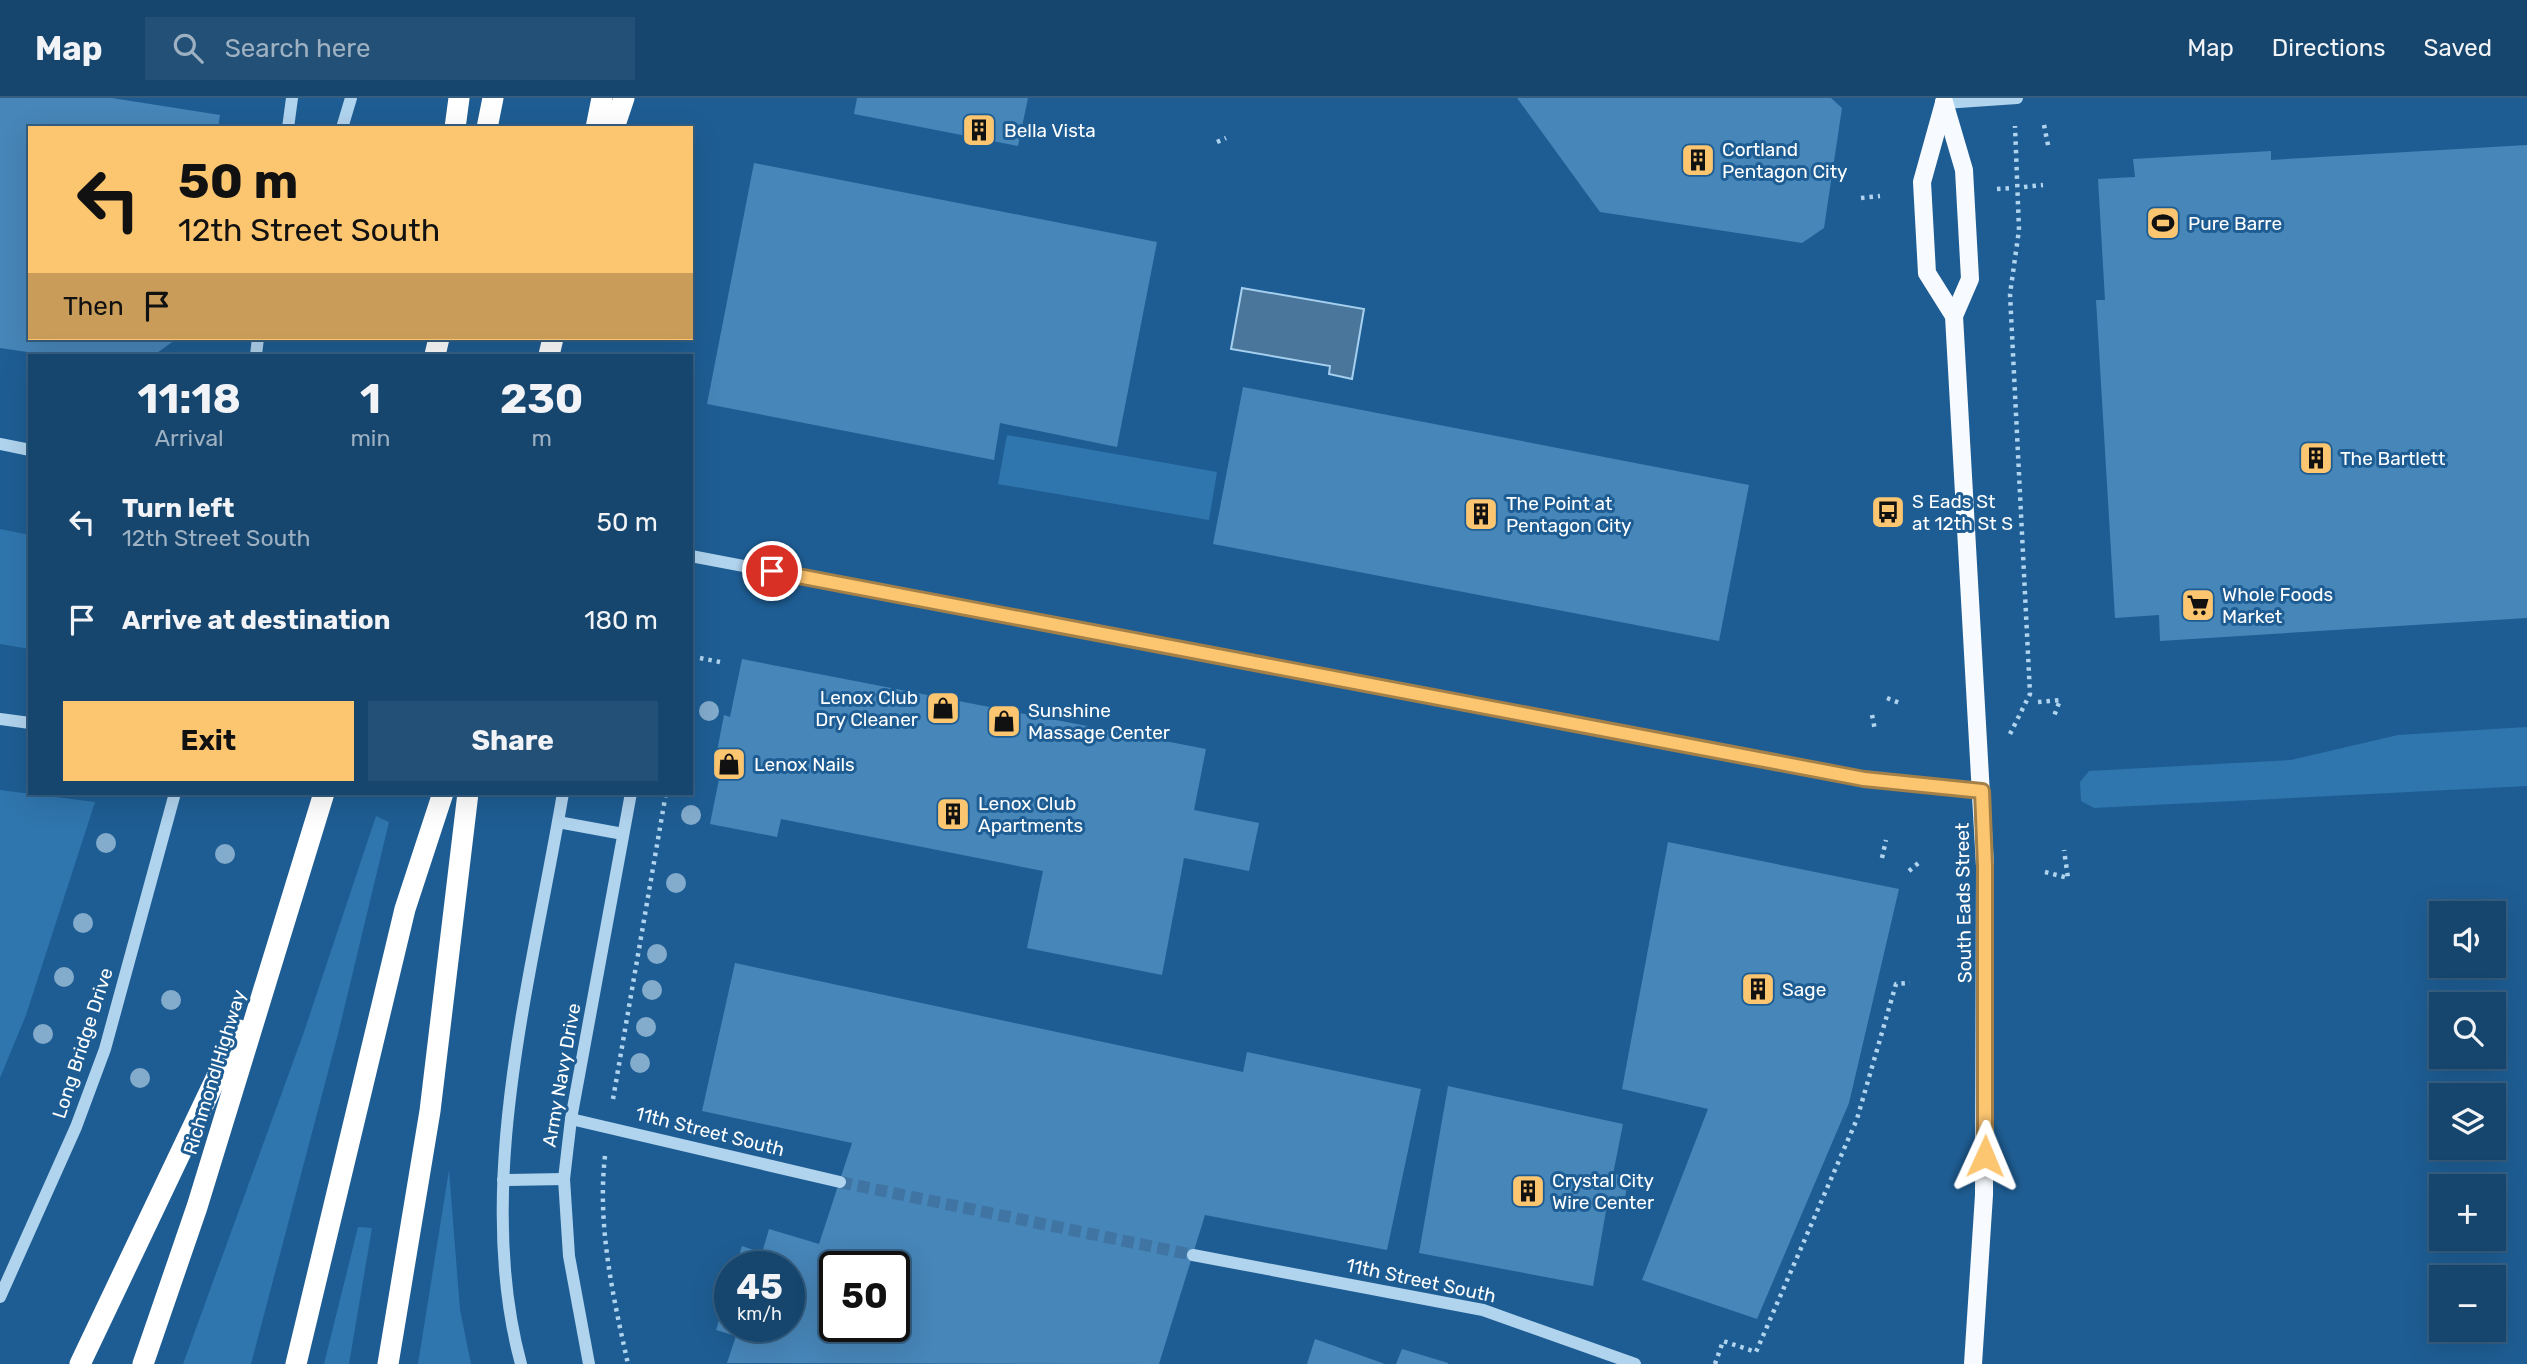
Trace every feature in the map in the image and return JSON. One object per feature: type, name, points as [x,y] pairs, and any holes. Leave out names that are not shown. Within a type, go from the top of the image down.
[{"type":"highway","points":[[455,126],[459,98]]},
{"type":"highway","points":[[487,126],[493,98]]},
{"type":"highway","points":[[596,126],[602,98]]},
{"type":"highway","points":[[615,126],[624,98]]},
{"type":"highway","name":"Richmond Highway","points":[[143,1364],[197,1207],[323,795]]},
{"type":"highway","points":[[296,1364],[405,908],[442,795]]},
{"type":"highway","points":[[388,1364],[430,1111],[467,795]]},
{"type":"highway","points":[[80,1364],[269,968]]},
{"type":"main road","name":"South Eads Street","points":[[1944,101],[1922,182],[1927,273],[1954,316]]},
{"type":"main road","name":"South Eads Street","points":[[1944,101],[1964,170],[1970,279],[1954,316],[1985,866],[1985,1129],[1973,1364]]},
{"type":"street","points":[[288,126],[292,98]]},
{"type":"street","points":[[343,126],[351,98]]},
{"type":"street","points":[[1944,101],[2015,98]]},
{"type":"street","points":[[0,444],[28,450]]},
{"type":"street","points":[[693,556],[1864,779],[1982,791]]},
{"type":"street","points":[[0,719],[28,723]]},
{"type":"street","name":"Long Bridge Drive","points":[[0,1297],[76,1127],[105,1049],[174,795]]},
{"type":"street","points":[[521,1364],[505,1266],[503,1180],[522,1028],[563,795]]},
{"type":"street","name":"Army Navy Drive","points":[[589,1364],[569,1256],[564,1179],[570,1119],[631,795]]},
{"type":"street","points":[[558,822],[623,834]]},
{"type":"street","name":"11th Street South","points":[[570,1119],[840,1182]]},
{"type":"street","points":[[503,1180],[564,1179]]},
{"type":"street","name":"11th Street South","points":[[1193,1255],[1483,1310],[1635,1364]]},
{"type":"path","points":[[1982,791],[2031,694],[2010,294],[2019,230],[2015,98]]},
{"type":"path","points":[[2044,125],[2049,150]]},
{"type":"path","points":[[1217,142],[1226,138]]},
{"type":"path","points":[[2024,187],[2043,185]]},
{"type":"path","points":[[1993,189],[2011,188]]},
{"type":"path","points":[[1861,198],[1880,196]]},
{"type":"path","points":[[700,658],[720,662]]},
{"type":"path","points":[[1887,698],[1902,705]]},
{"type":"path","points":[[2038,702],[2060,700],[2053,719]]},
{"type":"path","points":[[1872,715],[1875,730]]},
{"type":"path","points":[[628,1364],[618,1319],[603,1208],[609,1127],[666,795]]},
{"type":"path","points":[[1882,858],[1886,839]]},
{"type":"path","points":[[2045,872],[2068,878],[2064,849]]},
{"type":"path","points":[[1909,871],[1922,860]]},
{"type":"path","points":[[1715,1364],[1723,1341],[1756,1352],[1857,1119],[1896,984],[1910,983]]},
{"type":"shaded area","points":[[1242,288],[1364,309],[1352,379],[1329,374],[1330,366],[1231,349]]},
{"type":"shaded area","points":[[1007,435],[1217,472],[1209,520],[998,484]]},
{"type":"shaded area","points":[[0,529],[28,535],[28,649],[0,644]]},
{"type":"shaded area","points":[[2527,727],[2527,786],[2094,808],[2081,801],[2080,782],[2089,771],[2291,760],[2398,735]]},
{"type":"shaded area","points":[[0,790],[95,802],[26,1015],[0,1078]]},
{"type":"shaded area","points":[[376,816],[389,822],[338,1034],[251,1364],[183,1364],[304,1032]]},
{"type":"shaded area","points":[[449,1170],[460,1310],[471,1364],[418,1364]]},
{"type":"shaded area","points":[[358,1227],[372,1228],[349,1364],[324,1364]]},
{"type":"building","points":[[0,98],[112,98],[220,115],[218,126],[28,126],[28,340],[175,340],[155,354],[41,354],[0,348]]},
{"type":"building","name":"Bella Vista","points":[[857,98],[1028,98],[1018,146],[854,114]]},
{"type":"building","name":"Cortland Pentagon City","points":[[1517,98],[1831,98],[1842,108],[1824,228],[1802,243],[1600,212]]},
{"type":"building","name":"The Bartlett","points":[[2527,145],[2527,618],[2160,641],[2159,615],[2115,618],[2096,300],[2105,300],[2098,179],[2135,177],[2133,159],[2271,151],[2271,160]]},
{"type":"building","points":[[754,163],[1157,242],[1117,447],[1000,423],[994,460],[707,404]]},
{"type":"building","name":"The Point at Pentagon City","points":[[1243,387],[1749,485],[1719,641],[1213,544]]},
{"type":"building","name":"Lenox Club Apartments","points":[[742,659],[1206,749],[1194,810],[1259,823],[1249,871],[1184,858],[1162,975],[1027,948],[1043,871],[781,819],[777,837],[710,824],[720,774],[713,772],[724,715],[730,717]]},
{"type":"building","name":"Sage","points":[[1668,842],[1899,889],[1849,1103],[1757,1319],[1642,1280],[1708,1109],[1622,1089]]},
{"type":"building","points":[[735,963],[1243,1072],[1247,1052],[1421,1089],[1387,1250],[1205,1215],[1159,1364],[727,1363],[734,1342],[805,1342],[805,1251],[763,1251],[769,1229],[819,1244],[852,1143],[702,1111]]},
{"type":"building","name":"Crystal City Wire Center","points":[[1448,1086],[1623,1124],[1613,1174],[1629,1176],[1623,1208],[1607,1205],[1593,1286],[1419,1253]]},
{"type":"building","points":[[742,1246],[756,1251],[740,1251]]},
{"type":"building","points":[[1315,1339],[1385,1364],[1307,1364]]},
{"type":"building","points":[[1402,1349],[1448,1363],[1448,1364],[1396,1364]]},
{"type":"tunnel","points":[[840,1182],[1193,1255]]},
{"type":"place","name":"Bella Vista","points":[[979,130]]},
{"type":"place","name":"Cortland Pentagon City","points":[[1698,160]]},
{"type":"place","name":"Pure Barre","points":[[2163,223]]},
{"type":"place","name":"The Bartlett","points":[[2316,458]]},
{"type":"place","name":"S Eads St at 12th St S","points":[[1888,512]]},
{"type":"place","name":"The Point at Pentagon City","points":[[1481,514]]},
{"type":"place","name":"Whole Foods Market","points":[[2198,605]]},
{"type":"place","name":"Lenox Club Dry Cleaner","points":[[943,708]]},
{"type":"place","name":"Sunshine Massage Center","points":[[1004,721]]},
{"type":"place","name":"Lenox Nails","points":[[729,764]]},
{"type":"place","name":"Lenox Club Apartments","points":[[953,814]]},
{"type":"place","name":"Sage","points":[[1758,989]]},
{"type":"place","name":"Crystal City Wire Center","points":[[1528,1191]]},
{"type":"route","points":[[772,571],[1864,779],[1982,791],[1985,866],[1985,1156]]}]
